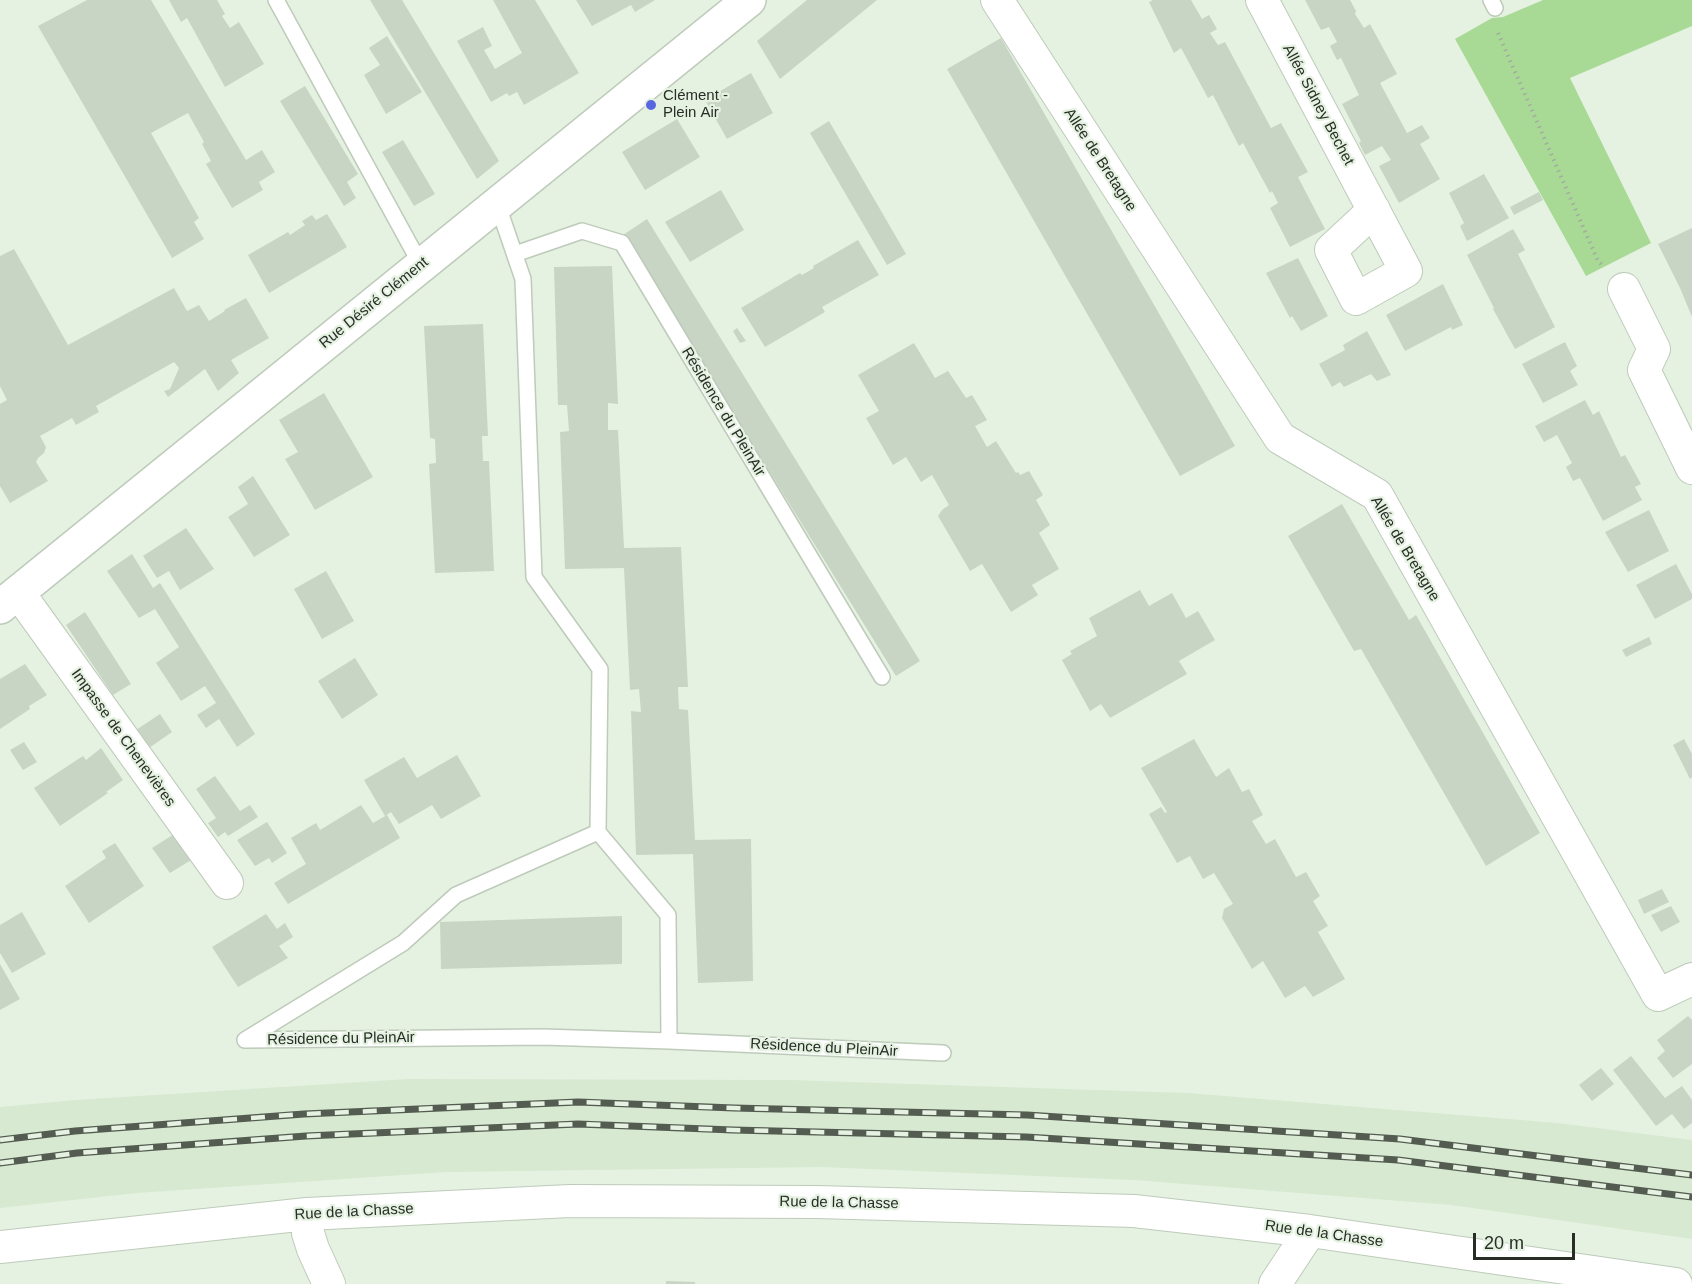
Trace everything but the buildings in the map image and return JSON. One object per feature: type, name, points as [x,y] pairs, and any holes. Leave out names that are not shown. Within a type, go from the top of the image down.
[{"type":"main road","name":"Rue Désiré Clément","points":[[8,593],[421,265],[749,0]]},
{"type":"street","name":"Allée de Bretagne","points":[[997,0],[1280,438],[1377,495],[1658,995],[1692,979]]},
{"type":"street","name":"Allée Sidney Bechet","points":[[1262,0],[1374,210]]},
{"type":"street","points":[[1624,289],[1654,350],[1644,370],[1692,468]]},
{"type":"street","name":"Impasse de Chenevières","points":[[8,593],[227,883]]},
{"type":"street","name":"Rue de la Chasse","points":[[0,1247],[307,1214],[570,1201],[817,1202],[1134,1211],[1310,1231],[1676,1284]]},
{"type":"street","points":[[307,1214],[308,1233],[313,1249],[329,1284]]},
{"type":"street","points":[[1275,1284],[1310,1231]]},
{"type":"lane","points":[[276,0],[421,265]]},
{"type":"lane","points":[[497,203],[524,279],[534,577],[600,669],[598,832],[668,915],[669,1041]]},
{"type":"lane","name":"Résidence du PleinAir","points":[[515,254],[582,231],[622,243],[882,677]]},
{"type":"lane","name":"Résidence du PleinAir","points":[[598,832],[456,895],[403,943],[245,1040],[543,1037],[943,1053]]},
{"type":"path","points":[[1493,4],[1495,25],[1598,261],[1624,289]]},
{"type":"shaded area","points":[[408,1079],[790,1080],[1188,1093],[1558,1123],[1692,1140],[1692,1239],[1451,1205],[1134,1180],[822,1167],[447,1172],[137,1193],[0,1208],[0,1107],[75,1100]]},
{"type":"green space","points":[[1543,0],[1692,0],[1692,26],[1570,78],[1651,243],[1586,276],[1455,39],[1492,18],[1503,17]]},
{"type":"railway","points":[[0,1140],[75,1131],[304,1114],[578,1102],[1027,1115],[1400,1139],[1692,1175]]},
{"type":"railway","points":[[0,1163],[77,1153],[306,1136],[578,1124],[1026,1137],[1398,1160],[1692,1197]]},
{"type":"place","name":"Clément - Plein Air","points":[[651,105]]}]
